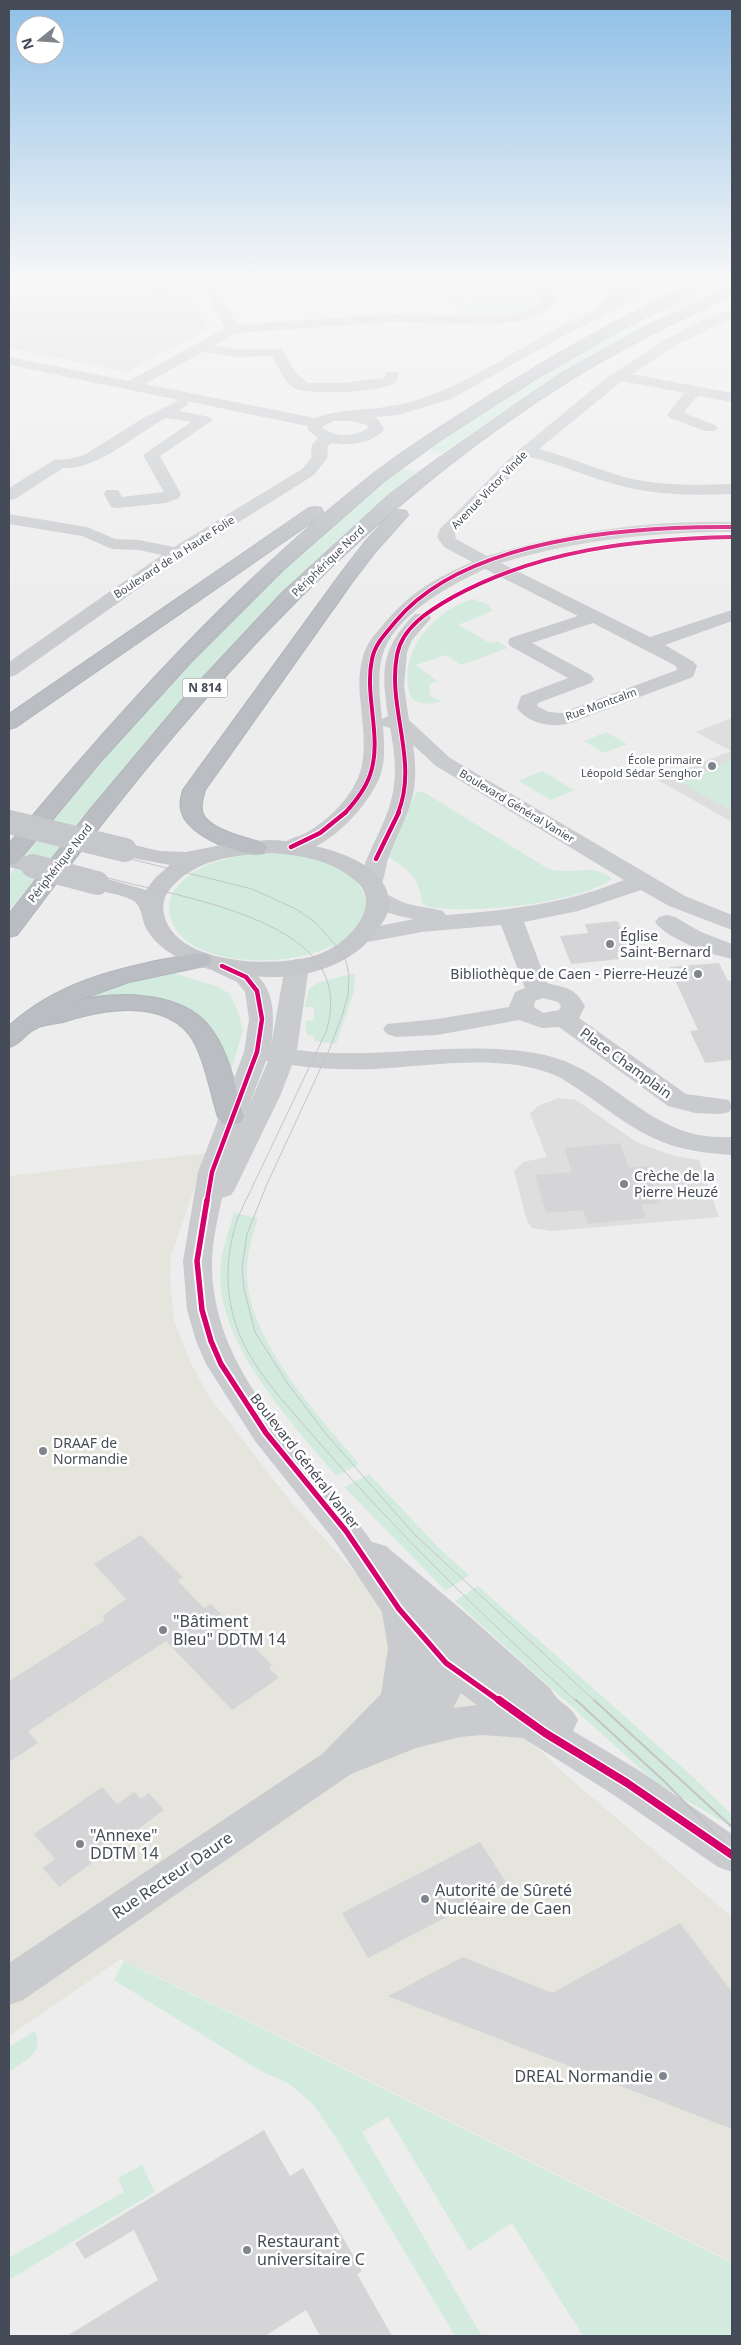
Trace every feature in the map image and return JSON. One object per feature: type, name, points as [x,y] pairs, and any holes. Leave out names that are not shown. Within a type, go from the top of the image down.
[{"type":"highway","name":"N 814","points":[[9,859],[114,733],[173,669],[269,571],[379,477],[430,440],[512,386]]},
{"type":"highway","name":"Périphérique Nord","points":[[9,930],[101,811],[220,671],[286,602],[355,534],[429,473],[551,386]]},
{"type":"highway","name":"N 814","points":[[256,848],[219,836],[196,820],[189,807],[194,790],[347,577],[370,548],[426,487],[429,473]]},
{"type":"highway","name":"N 814","points":[[9,723],[350,488],[379,477]]},
{"type":"highway","points":[[9,1039],[47,1007],[86,986],[129,973],[211,963]]},
{"type":"highway","points":[[29,1021],[46,1020],[74,1009],[106,1003],[137,1003],[177,1014],[195,1025],[204,1039],[231,1117]]},
{"type":"main road","points":[[9,822],[160,859],[196,858],[236,849],[291,847],[337,858],[350,865],[375,891],[376,912],[362,936],[333,957],[297,966],[253,969],[211,963],[178,949],[161,934],[154,924],[151,904],[157,891],[166,880],[196,858]]},
{"type":"main road","points":[[9,859],[140,895],[151,904]]},
{"type":"street","points":[[132,386],[316,423],[332,417],[398,410],[446,396]]},
{"type":"street","points":[[303,386],[337,386]]},
{"type":"street","points":[[316,423],[314,426],[316,431],[329,437],[350,438],[367,435],[429,409],[446,396],[463,386]]},
{"type":"street","name":"Avenue Victor Vinde","points":[[496,567],[450,543],[446,533],[527,451],[606,386]]},
{"type":"street","points":[[677,386],[732,397]]},
{"type":"street","points":[[697,390],[689,396],[675,415],[710,428]]},
{"type":"street","points":[[9,495],[60,463],[70,464],[90,458],[191,398]]},
{"type":"street","points":[[346,416],[359,417],[373,422],[376,429],[367,435]]},
{"type":"street","points":[[112,494],[117,503],[166,498],[173,494],[151,455],[205,420],[158,417]]},
{"type":"street","name":"Boulevard de la Haute Folie","points":[[9,671],[177,554],[308,472],[319,458],[320,446],[329,437]]},
{"type":"street","points":[[527,451],[602,475],[648,486],[683,489],[732,489]]},
{"type":"street","points":[[9,519],[87,532],[112,544],[139,545],[177,554]]},
{"type":"street","points":[[466,920],[400,909],[375,891],[376,859],[392,828],[404,795],[406,778],[395,666],[397,652],[405,636],[423,617],[479,583],[496,567],[525,550],[601,535],[669,528],[732,527]]},
{"type":"street","points":[[291,847],[313,838],[338,819],[364,786],[372,763],[370,680],[372,660],[385,633],[406,610],[434,587],[458,573],[620,544],[676,538],[732,537]]},
{"type":"street","name":"Rue Montcalm","points":[[496,567],[595,616],[683,662],[687,666],[686,673],[563,719],[544,718],[527,708],[528,700],[584,679],[518,642],[558,626],[568,625],[595,616]]},
{"type":"street","points":[[649,644],[732,615]]},
{"type":"street","points":[[372,720],[400,722]]},
{"type":"street","name":"Boulevard Général Vanier","points":[[400,722],[443,762],[677,901],[732,923]]},
{"type":"street","points":[[362,936],[396,928],[510,917],[565,907],[617,892],[642,881]]},
{"type":"street","points":[[510,917],[538,991],[524,996],[521,1001],[524,1012]]},
{"type":"street","points":[[667,922],[693,937],[732,952]]},
{"type":"street","points":[[211,963],[246,977],[257,991],[271,1025],[270,1054],[346,1062],[508,1057],[549,1064],[578,1076],[640,1121],[666,1135],[702,1145],[732,1146]]},
{"type":"street","name":"Boulevard Général Vanier","points":[[206,1216],[268,1094],[270,1054],[297,966]]},
{"type":"street","name":"Place Champlain","points":[[538,991],[554,991],[568,997],[573,1006],[572,1011],[563,1018],[677,1100],[695,1105],[720,1106]]},
{"type":"street","points":[[396,1029],[438,1027],[524,1012],[537,1019],[546,1021],[563,1018]]},
{"type":"street","name":"Boulevard Général Vanier","points":[[270,1054],[231,1117],[212,1172],[197,1261],[202,1310],[211,1341],[221,1364],[244,1402],[284,1456],[346,1531],[452,1652]]},
{"type":"street","name":"Boulevard Général Vanier","points":[[346,1531],[399,1609],[452,1652],[627,1783],[732,1855]]},
{"type":"street","points":[[389,1724],[401,1682],[406,1648],[399,1609]]},
{"type":"street","name":"Rue Recteur Daure","points":[[9,1986],[335,1765],[389,1724],[430,1711],[444,1693],[452,1652]]},
{"type":"street","name":"Rue Recteur Daure","points":[[389,1724],[510,1719],[545,1722]]},
{"type":"shaded area","name":"École primaire Léopold Sédar Senghor","points":[[732,718],[732,822],[658,780],[731,751],[696,732]]},
{"type":"shaded area","points":[[559,1098],[576,1100],[638,1143],[675,1156],[699,1160],[719,1217],[551,1231],[532,1228],[527,1221],[514,1171],[523,1162],[547,1157],[530,1114],[538,1106]]},
{"type":"shaded area","points":[[207,1153],[171,1256],[170,1281],[174,1320],[190,1361],[208,1395],[291,1502],[371,1590],[566,1775],[732,1917],[732,2262],[298,2045],[121,1959],[9,2036],[9,1176]]},
{"type":"green space","points":[[522,386],[544,386],[442,453],[427,450]]},
{"type":"green space","points":[[403,469],[419,471],[330,549],[246,630],[146,742],[9,911],[9,876],[122,737],[210,642],[305,549],[382,484]]},
{"type":"green space","points":[[473,599],[489,605],[492,611],[458,625],[490,643],[497,641],[508,648],[461,665],[446,655],[416,665],[437,681],[429,684],[430,696],[441,701],[426,704],[411,698],[407,682],[408,666],[413,651],[421,637],[444,613]]},
{"type":"green space","points":[[606,732],[627,744],[604,753],[584,741]]},
{"type":"green space","points":[[732,760],[732,809],[730,810],[680,782]]},
{"type":"green space","points":[[542,771],[574,790],[551,800],[519,781]]},
{"type":"green space","points":[[422,791],[547,868],[563,871],[597,871],[612,879],[596,888],[550,901],[496,908],[448,909],[429,907],[422,903],[418,886],[411,874],[385,855],[416,793]]},
{"type":"green space","points":[[262,853],[302,856],[330,863],[343,869],[361,888],[366,898],[364,917],[358,926],[342,941],[318,952],[289,958],[258,960],[227,957],[201,949],[181,936],[170,916],[169,906],[172,894],[182,881],[202,867],[238,856]]},
{"type":"green space","points":[[167,971],[216,986],[229,993],[237,1009],[243,1030],[229,1078],[172,1003],[72,1004],[85,993]]},
{"type":"green space","points":[[355,973],[354,991],[336,1044],[314,1041],[315,1036],[307,1035],[305,1021],[314,1020],[314,1007],[305,1007],[309,989],[317,983]]},
{"type":"green space","points":[[234,1213],[258,1218],[250,1245],[247,1273],[250,1298],[259,1324],[272,1350],[288,1375],[324,1423],[359,1464],[336,1476],[265,1388],[249,1364],[226,1313],[220,1278],[223,1250]]},
{"type":"green space","points":[[369,1474],[439,1548],[469,1575],[446,1591],[344,1487]]},
{"type":"green space","points":[[478,1586],[692,1776],[732,1815],[732,1827],[655,1782],[455,1601]]},
{"type":"green space","points":[[124,1961],[732,2263],[732,2336],[583,2336],[512,2223],[469,2251],[388,2117],[362,2132],[482,2336],[455,2336],[340,2144],[313,2104],[288,2083],[261,2071],[114,1980]]},
{"type":"green space","points":[[35,2031],[37,2045],[32,2056],[9,2072],[9,2047]]},
{"type":"green space","points":[[142,2165],[155,2192],[9,2280],[9,2258],[124,2192],[118,2178]]},
{"type":"building","name":"Église Saint-Bernard","points":[[618,921],[630,951],[617,952],[620,959],[571,964],[560,936],[588,933],[585,924]]},
{"type":"building","points":[[719,963],[728,981],[732,980],[732,1060],[705,1063],[690,1031],[698,1030],[669,967]]},
{"type":"building","name":"Crèche de la Pierre Heuzé","points":[[620,1143],[629,1168],[646,1166],[660,1203],[641,1205],[646,1218],[588,1224],[583,1210],[546,1213],[535,1175],[572,1172],[564,1148]]},
{"type":"building","name":"\"Bâtiment Bleu\" DDTM 14","points":[[141,1535],[183,1577],[178,1581],[204,1608],[211,1604],[272,1665],[269,1668],[279,1678],[232,1710],[166,1641],[28,1731],[38,1743],[9,1762],[9,1681],[105,1620],[102,1616],[126,1599],[94,1564]]},
{"type":"building","name":"\"Annexe\" DDTM 14","points":[[102,1787],[117,1804],[134,1792],[141,1799],[149,1793],[164,1810],[59,1887],[43,1868],[55,1859],[34,1834]]},
{"type":"building","name":"Autorité de Sûreté Nucléaire de Caen","points":[[480,1842],[508,1885],[368,1958],[342,1913]]},
{"type":"building","name":"DREAL Normandie","points":[[680,1923],[732,1992],[732,2129],[388,1996],[463,1957],[552,1993]]},
{"type":"building","name":"Restaurant universitaire C","points":[[264,2130],[290,2176],[303,2168],[362,2271],[357,2274],[392,2336],[320,2336],[306,2310],[265,2336],[67,2336],[158,2280],[134,2230],[85,2259],[75,2243]]},
{"type":"tram line","points":[[9,829],[252,889],[296,909],[316,923],[339,949],[346,961],[349,975],[348,994],[343,1013],[330,1048],[267,1184],[247,1234],[242,1268],[244,1289],[255,1332],[288,1384],[326,1434],[415,1535],[596,1702]]},
{"type":"tram line","points":[[9,853],[176,894],[232,911],[259,921],[284,934],[305,949],[320,966],[327,982],[331,1007],[326,1032],[238,1217],[234,1230],[229,1258],[228,1284],[236,1325],[251,1356],[270,1385],[347,1474],[442,1574],[577,1702]]},
{"type":"tram line","points":[[576,1700],[665,1782],[732,1851]]},
{"type":"tram line","points":[[594,1700],[732,1827]]},
{"type":"cycle path","points":[[291,847],[313,838],[333,824],[353,804],[367,783],[374,755],[369,688],[373,656],[379,641],[407,608],[444,581],[489,561],[539,546],[591,535],[642,529],[732,527]]},
{"type":"cycle path","points":[[376,859],[396,820],[405,788],[405,763],[396,700],[395,669],[399,646],[414,625],[441,604],[474,586],[509,571],[545,559],[619,544],[657,540],[732,537]]},
{"type":"cycle path","points":[[222,966],[246,977],[257,991],[262,1019],[257,1052],[231,1117],[212,1172],[197,1261],[202,1310],[211,1341],[221,1364],[266,1433],[346,1531],[399,1609],[446,1663],[545,1733],[627,1783],[732,1855]]},
{"type":"place","name":"École primaire Léopold Sédar Senghor","points":[[712,766]]},
{"type":"place","name":"Église Saint-Bernard","points":[[610,944]]},
{"type":"place","name":"Bibliothèque de Caen - Pierre-Heuzé","points":[[698,974]]},
{"type":"place","name":"Crèche de la Pierre Heuzé","points":[[624,1184]]},
{"type":"place","name":"DRAAF de Normandie","points":[[43,1451]]},
{"type":"place","name":"\"Bâtiment Bleu\" DDTM 14","points":[[163,1630]]},
{"type":"place","name":"\"Annexe\" DDTM 14","points":[[80,1844]]},
{"type":"place","name":"Autorité de Sûreté Nucléaire de Caen","points":[[425,1899]]},
{"type":"place","name":"DREAL Normandie","points":[[663,2076]]},
{"type":"place","name":"Restaurant universitaire C","points":[[247,2250]]}]
